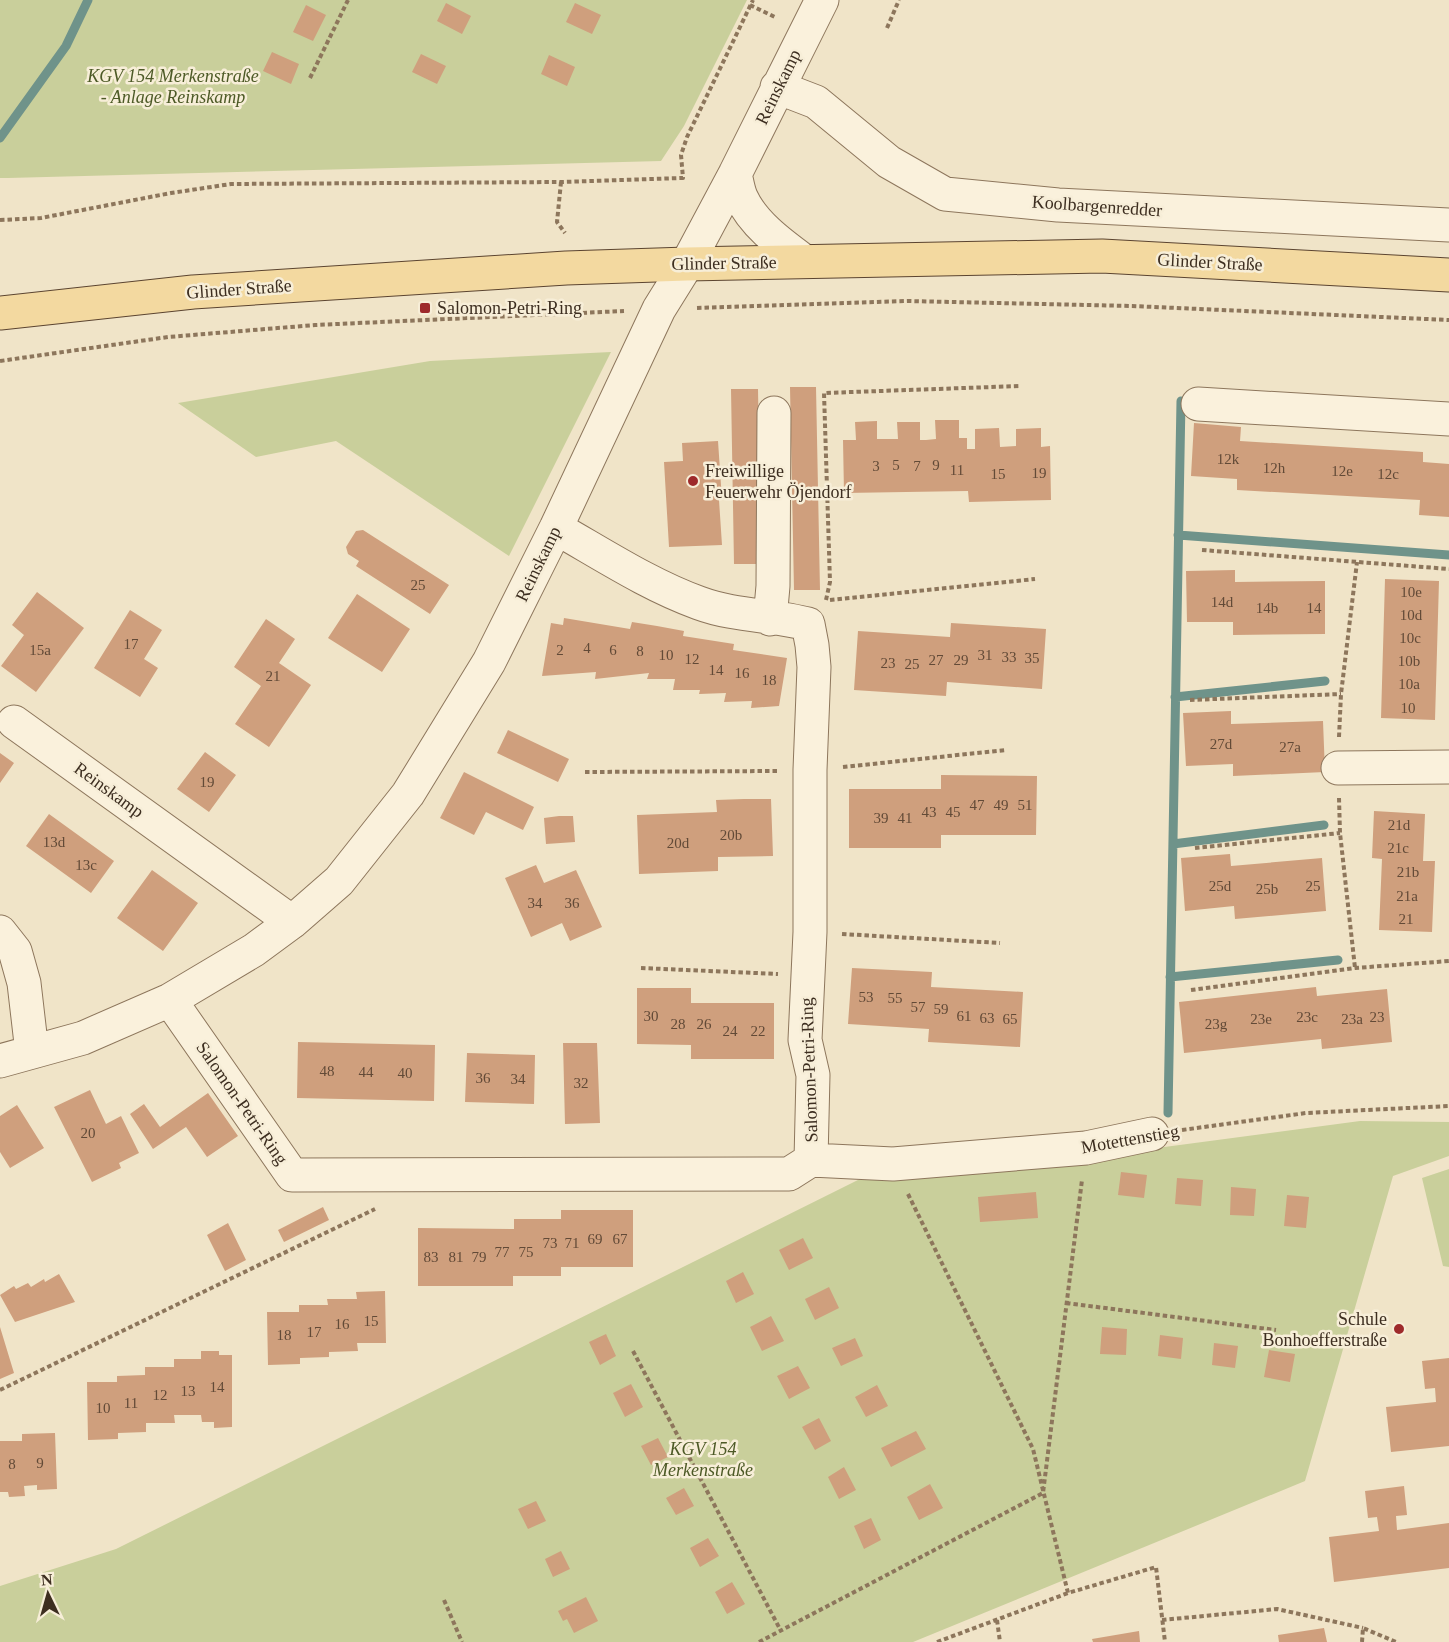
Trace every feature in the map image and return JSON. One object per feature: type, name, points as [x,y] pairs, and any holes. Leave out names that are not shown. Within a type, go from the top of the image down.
[{"type":"main road","name":"Glinder Straße","points":[[0,313],[193,292],[566,268],[687,264],[1102,256],[1449,275]]},
{"type":"street","name":"Reinskamp","points":[[0,1061],[83,1038],[170,1000],[254,950],[292,922],[339,881],[408,794],[489,662],[556,528],[660,309],[735,174],[822,0]]},
{"type":"street","name":"Koolbargenredder","points":[[777,87],[816,102],[889,162],[945,194],[1058,205],[1449,225]]},
{"type":"street","points":[[735,174],[741,197],[750,211],[784,246],[804,261]]},
{"type":"street","points":[[1198,404],[1449,419]]},
{"type":"street","points":[[770,619],[774,586],[774,413]]},
{"type":"street","points":[[556,528],[634,572],[699,603],[736,614],[770,619],[817,612]]},
{"type":"street","name":"Salomon-Petri-Ring","points":[[170,1000],[292,1175],[789,1174],[811,1160],[813,1075],[806,1040],[810,932],[813,645],[817,612]]},
{"type":"street","name":"Reinskamp","points":[[14,722],[292,922]]},
{"type":"street","points":[[1338,768],[1449,767]]},
{"type":"street","points":[[0,932],[15,951],[24,983],[32,1052]]},
{"type":"street","name":"Motettenstieg","points":[[811,1160],[893,1164],[1086,1148],[1152,1134]]},
{"type":"path","points":[[310,78],[348,0]]},
{"type":"path","points":[[0,220],[41,218],[231,184],[561,182],[683,178],[681,155],[687,137],[753,0]]},
{"type":"path","points":[[887,28],[899,0]]},
{"type":"path","points":[[561,182],[557,222],[565,233]]},
{"type":"path","points":[[0,361],[168,337],[315,325],[660,309],[930,301],[1132,306],[1449,320]]},
{"type":"path","points":[[817,612],[830,582],[824,393],[1020,386]]},
{"type":"path","points":[[1202,550],[1449,569]]},
{"type":"path","points":[[817,612],[1035,579]]},
{"type":"path","points":[[1190,700],[1341,694]]},
{"type":"path","points":[[1195,848],[1340,832]]},
{"type":"path","points":[[810,932],[1000,943]]},
{"type":"path","points":[[1191,990],[1354,968],[1449,961]]},
{"type":"path","points":[[641,968],[807,975]]},
{"type":"path","name":"Motettenstieg","points":[[1152,1134],[1306,1113],[1449,1106]]},
{"type":"path","points":[[1043,1493],[1086,1148]]},
{"type":"path","points":[[905,1188],[1033,1449],[1068,1593]]},
{"type":"path","points":[[0,1390],[381,1206]]},
{"type":"path","points":[[1066,1304],[1276,1330]]},
{"type":"path","points":[[633,1351],[781,1631]]},
{"type":"path","points":[[759,1642],[1043,1493]]},
{"type":"path","points":[[938,1642],[1068,1593],[1156,1567],[1165,1642]]},
{"type":"path","points":[[444,1600],[462,1642]]},
{"type":"path","points":[[1162,1620],[1277,1610],[1363,1628],[1396,1642]]},
{"type":"path","points":[[997,1620],[1000,1642]]},
{"type":"path","points":[[1362,1642],[1363,1628]]},
{"type":"green space","name":"KGV 154 Merkenstraße - Anlage Reinskamp","points":[[0,0],[747,0],[684,126],[661,161],[0,178]]},
{"type":"green space","points":[[611,352],[509,556],[336,441],[256,457],[178,403],[430,361]]},
{"type":"green space","name":"KGV 154 Merkenstraße","points":[[1360,1121],[1449,1122],[1449,1156],[1393,1176],[1305,1481],[913,1642],[0,1642],[0,1586],[116,1549],[870,1174],[1074,1159]]},
{"type":"green space","points":[[1449,1169],[1449,1267],[1443,1266],[1422,1178]]},
{"type":"building","points":[[446,3],[471,16],[462,34],[437,21]]},
{"type":"building","points":[[575,3],[601,15],[592,34],[566,22]]},
{"type":"building","points":[[306,5],[326,15],[313,41],[293,32]]},
{"type":"building","points":[[272,52],[299,64],[291,84],[263,71]]},
{"type":"building","points":[[421,54],[446,66],[437,84],[412,72]]},
{"type":"building","points":[[549,55],[575,67],[567,86],[541,74]]},
{"type":"building","points":[[790,387],[816,387],[820,590],[794,590]]},
{"type":"building","points":[[731,389],[758,389],[761,564],[734,564]]},
{"type":"building","points":[[935,420],[959,420],[959,438],[967,438],[967,449],[975,449],[975,429],[999,428],[1000,447],[1016,446],[1016,429],[1041,428],[1041,447],[1050,446],[1051,500],[969,502],[968,491],[844,493],[843,440],[856,440],[855,422],[877,421],[877,439],[898,439],[897,422],[920,422],[920,440],[926,440],[936,439]]},
{"type":"building","points":[[1194,423],[1241,427],[1240,441],[1423,452],[1423,462],[1449,464],[1449,517],[1419,515],[1420,500],[1237,490],[1237,479],[1191,476]]},
{"type":"building","name":"Freiwillige Feuerwehr Öjendorf","points":[[718,441],[722,545],[669,547],[664,462],[683,461],[682,443]]},
{"type":"building","points":[[363,530],[449,585],[430,614],[356,566],[359,561],[348,554],[346,547],[356,531]]},
{"type":"building","points":[[1235,570],[1235,582],[1325,581],[1325,634],[1233,635],[1233,622],[1187,622],[1186,571]]},
{"type":"building","points":[[1385,579],[1439,581],[1435,720],[1381,718]]},
{"type":"building","points":[[37,592],[84,628],[36,692],[1,666],[24,635],[12,625]]},
{"type":"building","points":[[357,594],[410,629],[382,672],[328,638]]},
{"type":"building","points":[[130,610],[162,630],[144,659],[158,668],[140,697],[94,668]]},
{"type":"building","points":[[564,618],[630,629],[632,622],[657,626],[684,631],[683,636],[734,644],[733,650],[787,658],[779,706],[751,708],[752,701],[724,702],[726,693],[699,694],[700,690],[673,690],[675,679],[647,679],[649,673],[595,679],[596,672],[542,676],[551,623],[563,625]]},
{"type":"building","points":[[266,619],[295,639],[279,663],[311,685],[269,747],[235,724],[261,686],[234,667]]},
{"type":"building","points":[[951,623],[1046,629],[1042,689],[947,682],[946,696],[854,690],[858,631],[950,637]]},
{"type":"building","points":[[1231,711],[1231,724],[1323,721],[1325,772],[1233,776],[1233,764],[1186,766],[1183,713]]},
{"type":"building","points":[[508,730],[569,759],[558,782],[497,753]]},
{"type":"building","points":[[205,752],[236,775],[209,812],[177,789]]},
{"type":"building","points":[[0,753],[14,763],[0,783]]},
{"type":"building","points":[[464,772],[534,807],[523,830],[486,812],[474,835],[440,818]]},
{"type":"building","points":[[941,775],[1037,776],[1036,835],[941,835],[941,848],[849,848],[849,789],[941,789]]},
{"type":"building","points":[[771,799],[773,856],[718,857],[718,871],[639,874],[637,815],[717,812],[716,800]]},
{"type":"building","points":[[1374,811],[1425,814],[1423,861],[1435,861],[1432,932],[1379,930],[1382,859],[1372,858]]},
{"type":"building","points":[[49,814],[114,861],[91,893],[26,846]]},
{"type":"building","points":[[573,816],[575,842],[546,844],[544,818]]},
{"type":"building","points":[[1230,854],[1231,866],[1322,858],[1326,911],[1235,919],[1234,906],[1185,911],[1181,858]]},
{"type":"building","points":[[536,865],[544,883],[576,870],[602,927],[570,941],[562,923],[531,937],[505,878]]},
{"type":"building","points":[[152,870],[198,903],[163,951],[117,918]]},
{"type":"building","points":[[852,968],[932,972],[931,987],[1023,992],[1020,1047],[928,1042],[929,1029],[848,1024]]},
{"type":"building","points":[[1316,987],[1317,996],[1387,989],[1392,1042],[1322,1049],[1321,1039],[1184,1053],[1179,1002]]},
{"type":"building","points":[[637,988],[691,988],[691,1003],[774,1003],[774,1059],[691,1059],[691,1045],[637,1044]]},
{"type":"building","points":[[298,1042],[435,1045],[434,1101],[297,1098]]},
{"type":"building","points":[[563,1043],[597,1043],[600,1123],[565,1124]]},
{"type":"building","points":[[467,1053],[535,1055],[534,1104],[465,1102]]},
{"type":"building","points":[[90,1090],[106,1124],[121,1116],[139,1153],[119,1163],[121,1168],[92,1182],[54,1107]]},
{"type":"building","points":[[208,1093],[238,1136],[207,1157],[186,1127],[153,1149],[130,1114],[144,1104],[160,1127]]},
{"type":"building","points":[[17,1105],[44,1148],[10,1168],[0,1152],[0,1116]]},
{"type":"building","points":[[1121,1172],[1147,1175],[1144,1198],[1118,1195]]},
{"type":"building","points":[[1177,1178],[1203,1180],[1201,1206],[1175,1204]]},
{"type":"building","points":[[1231,1187],[1256,1189],[1254,1216],[1230,1215]]},
{"type":"building","points":[[1036,1192],[1038,1218],[980,1222],[978,1197]]},
{"type":"building","points":[[1287,1195],[1309,1197],[1306,1228],[1284,1226]]},
{"type":"building","points":[[323,1207],[329,1220],[284,1242],[278,1230]]},
{"type":"building","points":[[561,1210],[633,1210],[633,1267],[561,1267],[561,1276],[513,1276],[513,1286],[418,1286],[418,1228],[514,1229],[514,1219],[561,1219]]},
{"type":"building","points":[[228,1223],[246,1260],[225,1271],[207,1235]]},
{"type":"building","points":[[803,1238],[813,1258],[789,1270],[779,1250]]},
{"type":"building","points":[[743,1272],[754,1294],[736,1303],[726,1281]]},
{"type":"building","points":[[59,1274],[75,1302],[15,1322],[0,1295],[14,1286],[16,1289],[28,1283],[31,1287]]},
{"type":"building","points":[[829,1287],[839,1308],[815,1320],[805,1299]]},
{"type":"building","points":[[385,1291],[386,1343],[357,1343],[358,1351],[329,1352],[329,1357],[300,1358],[300,1364],[268,1365],[267,1312],[299,1312],[299,1305],[328,1305],[327,1299],[357,1299],[356,1292]]},
{"type":"building","points":[[771,1316],[784,1341],[762,1351],[750,1327]]},
{"type":"building","points":[[0,1327],[14,1373],[0,1379]]},
{"type":"building","points":[[1102,1327],[1127,1329],[1126,1355],[1100,1354]]},
{"type":"building","points":[[606,1334],[616,1356],[600,1365],[589,1342]]},
{"type":"building","points":[[1160,1335],[1183,1338],[1181,1359],[1158,1356]]},
{"type":"building","points":[[855,1338],[863,1356],[841,1366],[832,1348]]},
{"type":"building","points":[[1214,1343],[1238,1346],[1235,1368],[1212,1365]]},
{"type":"building","points":[[1269,1350],[1295,1354],[1290,1382],[1264,1377]]},
{"type":"building","points":[[201,1351],[219,1351],[219,1355],[232,1355],[232,1427],[214,1428],[214,1422],[202,1422],[201,1415],[174,1415],[175,1423],[146,1423],[146,1432],[118,1433],[118,1439],[88,1440],[87,1382],[117,1382],[117,1376],[145,1375],[145,1367],[174,1367],[174,1359],[201,1359]]},
{"type":"building","points":[[1449,1358],[1449,1446],[1391,1452],[1386,1407],[1436,1402],[1435,1388],[1425,1389],[1422,1361]]},
{"type":"building","points":[[798,1366],[810,1388],[789,1399],[777,1376]]},
{"type":"building","points":[[631,1384],[643,1407],[625,1417],[613,1393]]},
{"type":"building","points":[[877,1385],[888,1406],[866,1417],[855,1397]]},
{"type":"building","points":[[819,1418],[831,1441],[815,1450],[802,1427]]},
{"type":"building","points":[[916,1431],[926,1449],[891,1467],[881,1448]]},
{"type":"building","points":[[55,1433],[57,1489],[37,1490],[37,1485],[24,1486],[25,1496],[9,1497],[8,1492],[0,1492],[0,1441],[22,1441],[22,1434]]},
{"type":"building","points":[[658,1438],[668,1457],[651,1465],[641,1446]]},
{"type":"building","points":[[844,1467],[856,1490],[839,1499],[828,1477]]},
{"type":"building","points":[[930,1484],[943,1508],[919,1520],[907,1497]]},
{"type":"building","points":[[1404,1486],[1407,1515],[1396,1516],[1397,1530],[1449,1523],[1449,1568],[1334,1582],[1329,1537],[1379,1531],[1377,1517],[1368,1518],[1365,1491]]},
{"type":"building","points":[[684,1488],[694,1506],[676,1515],[666,1498]]},
{"type":"building","points":[[536,1501],[546,1521],[528,1529],[518,1509]]},
{"type":"building","points":[[871,1518],[881,1540],[864,1549],[854,1526]]},
{"type":"building","points":[[708,1538],[719,1556],[700,1567],[690,1548]]},
{"type":"building","points":[[561,1551],[570,1569],[553,1577],[545,1559]]},
{"type":"building","points":[[732,1582],[745,1604],[727,1614],[715,1592]]},
{"type":"building","points":[[586,1597],[598,1621],[574,1633],[567,1619],[563,1621],[558,1611]]},
{"type":"building","points":[[1324,1628],[1327,1642],[1279,1642],[1278,1635]]},
{"type":"building","points":[[1139,1631],[1140,1642],[1093,1642],[1092,1639]]},
{"type":"waterway","points":[[0,138],[66,46],[88,0]]},
{"type":"waterway","points":[[1168,1113],[1181,401]]},
{"type":"waterway","points":[[1178,535],[1449,555]]},
{"type":"waterway","points":[[1175,697],[1325,681]]},
{"type":"waterway","points":[[1173,844],[1324,825]]},
{"type":"waterway","points":[[1170,977],[1338,960]]},
{"type":"place","name":"Salomon-Petri-Ring","points":[[425,308]]},
{"type":"place","name":"Freiwillige Feuerwehr Öjendorf","points":[[693,481]]},
{"type":"place","name":"Schule Bonhoefferstraße","points":[[1399,1329]]}]
